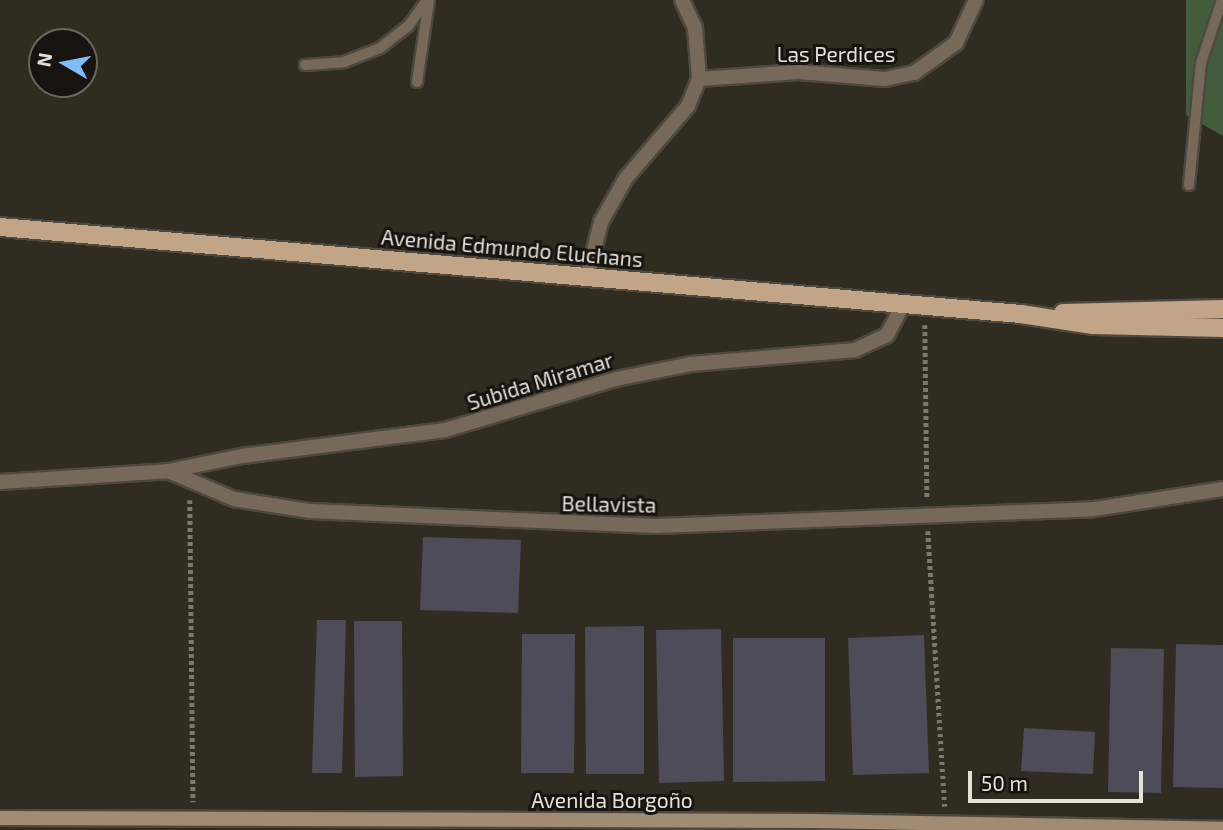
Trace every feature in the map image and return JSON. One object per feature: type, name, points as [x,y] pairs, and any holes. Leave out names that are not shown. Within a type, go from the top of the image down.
[{"type":"main road","name":"Avenida Edmundo Eluchans","points":[[0,227],[1021,314],[1093,325],[1223,328]]},
{"type":"main road","name":"Avenida Edmundo Eluchans","points":[[1021,314],[1223,309]]},
{"type":"main road","name":"Avenida Borgoño","points":[[0,818],[946,824],[1223,829]]},
{"type":"street","points":[[587,277],[601,222],[626,178],[688,106],[699,79],[695,28],[682,0]]},
{"type":"street","name":"Las Perdices","points":[[699,79],[799,72],[886,79],[914,73],[956,43],[976,0]]},
{"type":"street","name":"Subida Miramar","points":[[168,471],[242,456],[445,430],[616,379],[691,364],[855,350],[887,335],[903,305]]},
{"type":"street","points":[[0,482],[168,471]]},
{"type":"street","name":"Bellavista","points":[[168,471],[212,493],[272,507],[483,522],[656,526],[1094,509],[1223,489]]},
{"type":"lane","points":[[305,65],[344,62],[380,48],[409,25],[428,0]]},
{"type":"lane","points":[[417,82],[428,0]]},
{"type":"lane","points":[[1189,185],[1201,63],[1222,0]]},
{"type":"path","points":[[925,307],[927,516],[946,824]]},
{"type":"path","points":[[190,482],[193,821]]},
{"type":"green space","points":[[1186,0],[1223,0],[1223,136],[1186,115]]},
{"type":"building","points":[[423,537],[521,540],[518,613],[420,610]]},
{"type":"building","points":[[317,620],[346,620],[342,773],[312,773]]},
{"type":"building","points":[[354,621],[402,621],[403,776],[355,777]]},
{"type":"building","points":[[644,626],[644,774],[586,774],[585,627]]},
{"type":"building","points":[[721,629],[724,781],[659,783],[656,630]]},
{"type":"building","points":[[522,634],[575,634],[574,773],[521,773]]},
{"type":"building","points":[[924,635],[929,773],[853,775],[848,638]]},
{"type":"building","points":[[733,638],[825,638],[825,781],[733,782]]},
{"type":"building","points":[[1176,644],[1223,645],[1223,788],[1173,787]]},
{"type":"building","points":[[1111,648],[1164,649],[1161,793],[1108,792]]},
{"type":"building","points":[[1024,728],[1095,732],[1093,774],[1021,771]]}]
